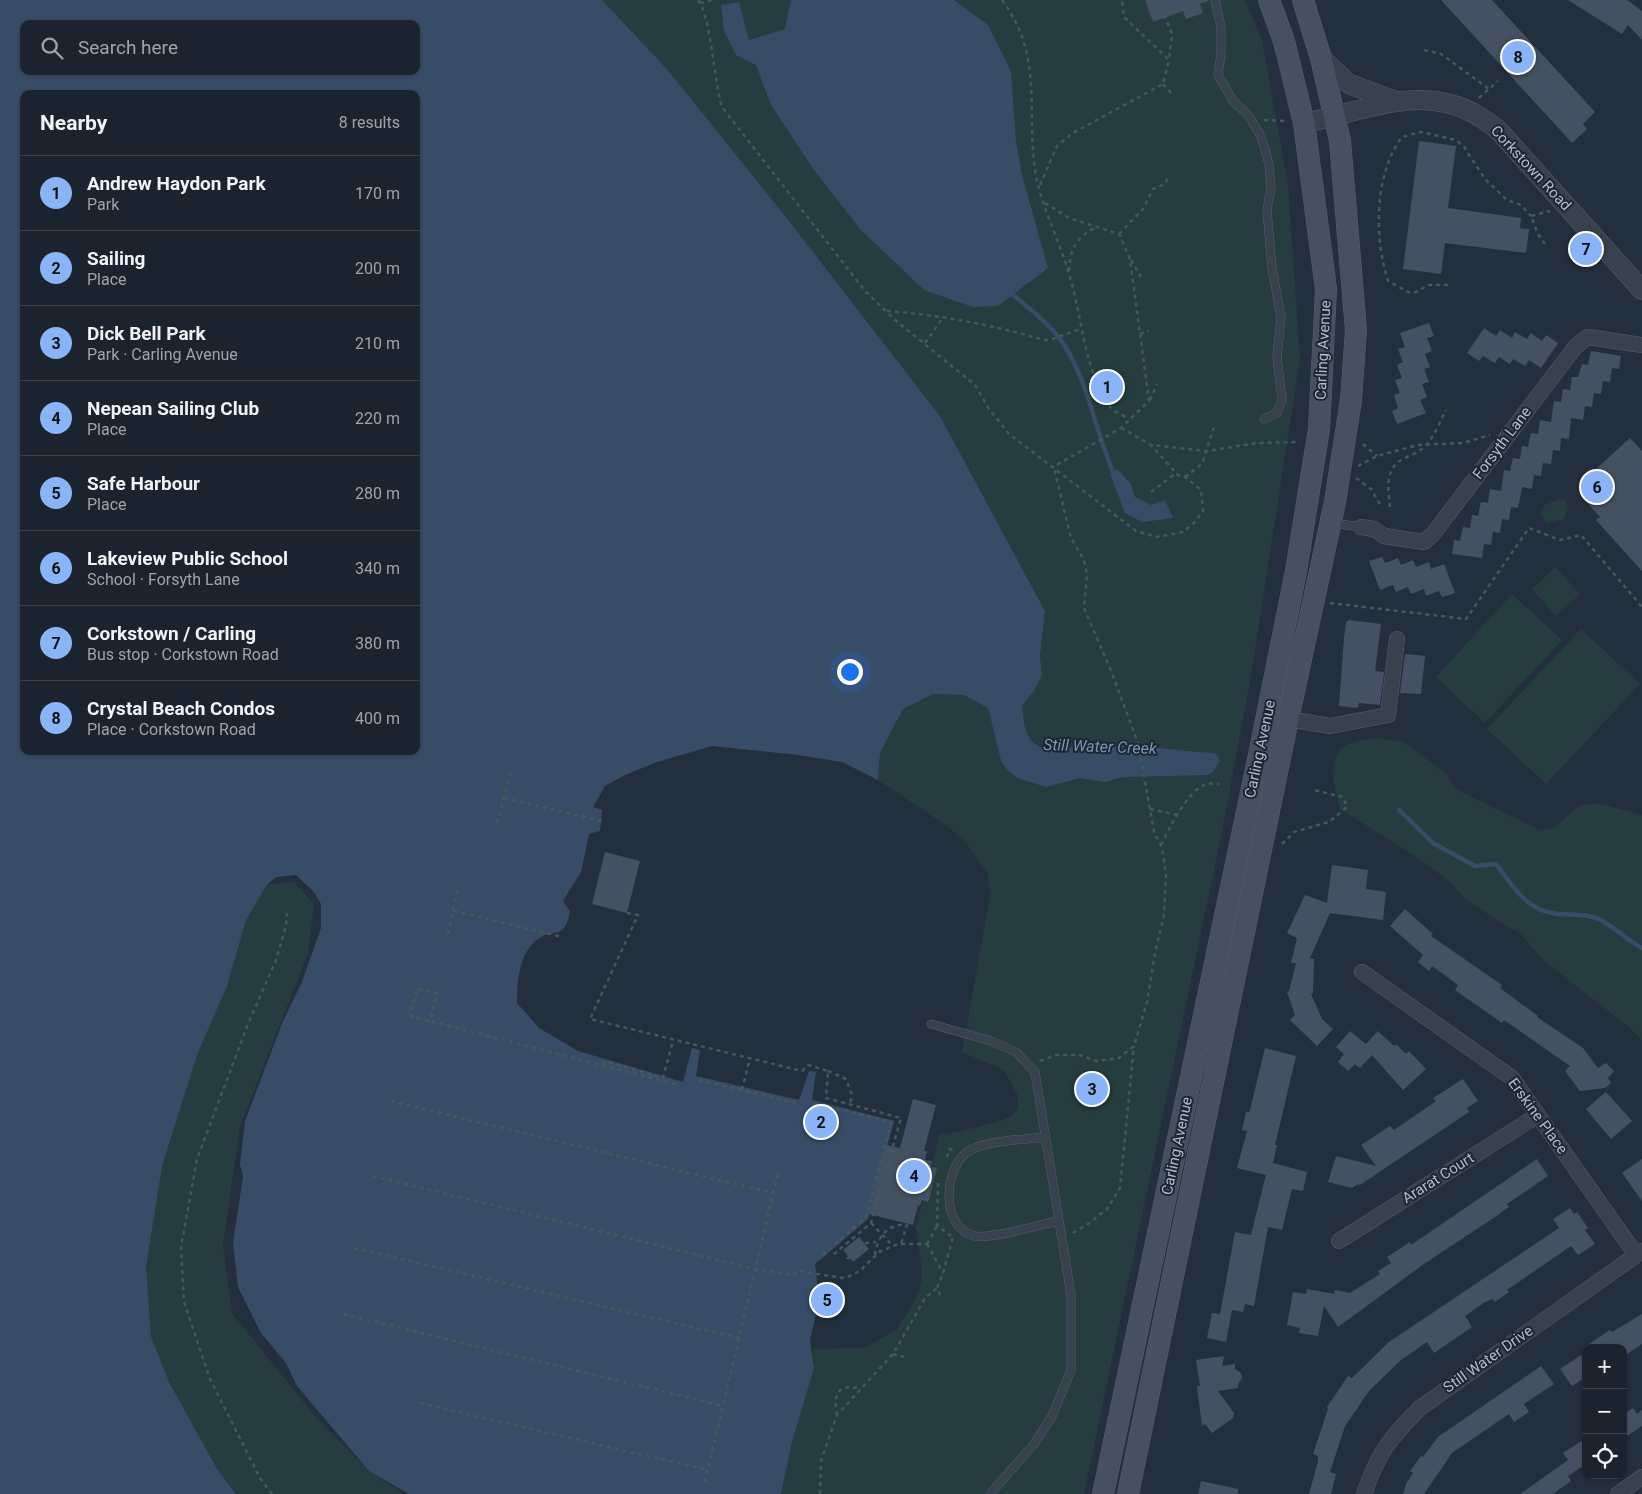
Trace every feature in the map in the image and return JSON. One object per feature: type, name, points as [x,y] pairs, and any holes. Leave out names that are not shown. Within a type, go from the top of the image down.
[{"type":"main road","name":"Carling Avenue","points":[[1103,1494],[1260,750],[1296,571],[1319,429],[1326,289],[1293,124],[1284,41],[1269,0]]},
{"type":"main road","name":"Carling Avenue","points":[[1128,1494],[1330,522],[1351,400],[1356,330],[1340,141],[1321,58],[1303,0]]},
{"type":"street","points":[[1321,58],[1349,84],[1398,102]]},
{"type":"street","name":"Corkstown Road","points":[[1293,124],[1335,117],[1398,102],[1437,100],[1456,104],[1477,114],[1500,132],[1642,290]]},
{"type":"street","name":"Forsyth Lane","points":[[1361,527],[1374,529],[1384,536],[1424,542],[1434,534],[1576,346],[1588,337],[1642,345]]},
{"type":"street","points":[[1288,719],[1330,726],[1388,715],[1398,639]]},
{"type":"street","name":"Erskine Place","points":[[1362,972],[1512,1078],[1639,1253]]},
{"type":"street","name":"Ararat Court","points":[[1338,1241],[1538,1115]]},
{"type":"street","name":"Still Water Drive","points":[[1364,1494],[1375,1462],[1395,1433],[1420,1408],[1639,1253]]},
{"type":"street","points":[[1618,1494],[1642,1477]]},
{"type":"lane","points":[[1215,0],[1221,27],[1218,75],[1233,101],[1250,119],[1261,136],[1269,164],[1271,188],[1268,210],[1272,268],[1281,317],[1277,358],[1282,400],[1277,413],[1264,419]]},
{"type":"lane","points":[[1330,522],[1361,527]]},
{"type":"lane","points":[[931,1024],[992,1041],[1016,1052],[1035,1072],[1071,1296],[1071,1370],[1052,1416],[1034,1444],[990,1494]]},
{"type":"lane","points":[[1044,1137],[988,1144],[966,1153],[955,1168],[948,1188],[952,1214],[960,1228],[977,1236],[990,1236],[1058,1221]]},
{"type":"path","points":[[714,0],[699,2],[722,107],[864,291],[975,385],[989,409],[1009,434],[1136,531],[1157,537],[1183,532],[1194,523],[1203,511],[1201,490],[1186,477],[1176,472],[1151,444],[1121,428]]},
{"type":"path","points":[[1002,0],[1011,12],[1023,38],[1030,66],[1032,146],[1039,186],[1069,272],[1076,299],[1080,329],[1091,369],[1109,406],[1129,419]]},
{"type":"path","points":[[1122,0],[1124,17],[1169,60]]},
{"type":"path","points":[[1039,186],[1056,146],[1073,132],[1163,84],[1169,60],[1172,34],[1158,0]]},
{"type":"path","points":[[1424,50],[1441,54],[1489,89]]},
{"type":"path","points":[[1466,109],[1498,81]]},
{"type":"path","points":[[1163,84],[1171,93]]},
{"type":"path","points":[[1285,113],[1293,124]]},
{"type":"path","points":[[1250,119],[1293,124]]},
{"type":"path","points":[[1448,285],[1428,284],[1416,292],[1410,293],[1388,281],[1382,255],[1380,198],[1386,164],[1402,137],[1422,132],[1456,140],[1464,146],[1485,179],[1507,200],[1521,205],[1531,216],[1538,234],[1545,244]]},
{"type":"path","points":[[1119,234],[1143,209],[1153,189],[1165,184],[1169,175]]},
{"type":"path","points":[[1045,203],[1069,218],[1094,228],[1119,234]]},
{"type":"path","points":[[1531,216],[1557,210]]},
{"type":"path","points":[[1069,272],[1070,254],[1078,238],[1094,228]]},
{"type":"path","points":[[1119,234],[1141,277]]},
{"type":"path","points":[[1130,258],[1149,401]]},
{"type":"path","points":[[886,311],[944,316],[1000,327],[1050,340],[1080,329]]},
{"type":"path","points":[[925,343],[944,316]]},
{"type":"path","points":[[1140,334],[1149,331]]},
{"type":"path","points":[[1054,467],[1121,428],[1149,401],[1157,384]]},
{"type":"path","points":[[1390,507],[1387,487],[1390,471],[1400,459],[1416,453],[1426,445],[1446,410]]},
{"type":"path","points":[[1186,477],[1202,464],[1214,427]]},
{"type":"path","points":[[1352,467],[1377,456],[1418,445],[1463,444],[1512,430]]},
{"type":"path","points":[[1151,444],[1207,451],[1257,443],[1303,442],[1302,451]]},
{"type":"path","points":[[1361,442],[1377,456]]},
{"type":"path","points":[[1054,467],[1071,538],[1084,560],[1087,574],[1084,608],[1110,668],[1138,743],[1154,832],[1161,845],[1166,874],[1164,915],[1155,953],[1147,1002],[1134,1046],[1120,1188],[1107,1209],[1088,1224],[1061,1239]]},
{"type":"path","points":[[1151,492],[1176,472]]},
{"type":"path","points":[[1351,474],[1372,489],[1382,508]]},
{"type":"path","points":[[1324,602],[1466,619],[1529,528],[1560,540],[1581,535],[1642,607]]},
{"type":"path","points":[[497,823],[510,774]]},
{"type":"path","points":[[1161,845],[1178,815],[1194,793],[1206,784],[1219,784]]},
{"type":"path","points":[[1280,851],[1282,842],[1294,832],[1329,822],[1347,807],[1342,797],[1314,790]]},
{"type":"path","points":[[504,798],[602,821]]},
{"type":"path","points":[[1150,809],[1178,815]]},
{"type":"path","points":[[448,934],[458,886]]},
{"type":"path","points":[[454,911],[562,937]]},
{"type":"path","points":[[272,1494],[260,1478],[210,1379],[184,1302],[181,1247],[197,1159],[248,1024],[276,960],[286,926],[287,913]]},
{"type":"path","points":[[627,913],[638,915],[590,1019],[802,1071],[808,1065],[828,1071],[846,1079],[852,1095],[850,1104]]},
{"type":"path","points":[[417,989],[436,993],[430,1021],[410,1016],[417,989]]},
{"type":"path","points":[[410,1016],[679,1085]]},
{"type":"path","points":[[604,1065],[604,1061],[663,1078],[673,1040]]},
{"type":"path","points":[[1035,1072],[1039,1061],[1056,1055],[1080,1056],[1096,1061],[1119,1058],[1134,1046]]},
{"type":"path","points":[[742,1090],[750,1058]]},
{"type":"path","points":[[828,1071],[826,1098],[900,1118],[871,1223],[833,1254]]},
{"type":"path","points":[[699,1080],[796,1103]]},
{"type":"path","points":[[391,1101],[773,1193]]},
{"type":"path","points":[[814,1103],[899,1125]]},
{"type":"path","points":[[821,1257],[866,1217],[891,1122]]},
{"type":"path","points":[[705,1482],[778,1172]]},
{"type":"path","points":[[373,1176],[755,1269],[791,1275],[800,1271],[842,1278],[861,1270],[879,1252],[893,1246],[901,1244],[927,1244]]},
{"type":"path","points":[[871,1223],[893,1246]]},
{"type":"path","points":[[874,1257],[876,1242],[881,1235],[898,1224],[907,1225],[901,1244]]},
{"type":"path","points":[[927,1244],[938,1225]]},
{"type":"path","points":[[820,1494],[821,1461],[837,1415],[893,1354],[925,1298],[937,1288],[943,1274],[952,1237],[960,1228]]},
{"type":"path","points":[[847,1259],[866,1243],[876,1242]]},
{"type":"path","points":[[927,1244],[943,1274]]},
{"type":"path","points":[[354,1248],[739,1338]]},
{"type":"path","points":[[937,1288],[940,1295]]},
{"type":"path","points":[[343,1314],[723,1406]]},
{"type":"path","points":[[893,1354],[904,1357]]},
{"type":"path","points":[[837,1415],[836,1400],[840,1390],[848,1387],[860,1388]]},
{"type":"path","points":[[420,1403],[708,1470]]},
{"type":"green space","points":[[602,0],[1245,0],[1262,40],[1288,184],[1300,359],[1251,676],[1223,827],[1084,1494],[781,1494],[792,1442],[814,1368],[813,1349],[864,1348],[897,1329],[916,1298],[921,1283],[922,1270],[916,1227],[940,1133],[949,1134],[994,1123],[1012,1116],[1018,1109],[1018,1096],[1004,1070],[962,1052],[990,896],[988,873],[967,844],[950,828],[878,780],[880,753],[903,709],[933,694],[964,695],[988,708],[1001,761],[1008,771],[1090,745],[1063,749],[1044,747],[1029,738],[1025,730],[1022,706],[1034,691],[1042,675],[1040,656],[1045,611],[940,416],[786,217],[667,69]]},
{"type":"green space","points":[[1561,499],[1566,501],[1568,508],[1564,519],[1546,523],[1541,515],[1544,505]]},
{"type":"green space","points":[[1555,567],[1580,594],[1556,616],[1532,589]]},
{"type":"green space","points":[[1512,594],[1562,640],[1485,723],[1436,677]]},
{"type":"green space","points":[[1581,629],[1640,684],[1546,784],[1487,729]]},
{"type":"green space","points":[[1378,738],[1404,742],[1448,775],[1453,786],[1462,792],[1539,830],[1554,828],[1580,805],[1602,804],[1642,815],[1642,1041],[1631,1029],[1543,960],[1519,932],[1509,928],[1465,899],[1449,881],[1415,856],[1340,809],[1335,792],[1333,772],[1337,754],[1351,743]]},
{"type":"green space","points":[[294,882],[314,904],[308,953],[240,1127],[223,1246],[232,1313],[313,1414],[369,1471],[403,1494],[218,1494],[128,1318],[151,1154],[259,885]]},
{"type":"water","points":[[0,0],[602,0],[667,69],[786,217],[940,416],[1045,611],[1040,656],[1042,675],[1034,691],[1022,706],[1024,725],[1027,734],[1033,742],[1039,746],[1054,749],[1108,745],[1215,753],[1220,760],[1213,772],[1207,775],[1123,777],[1105,782],[1080,778],[1046,787],[1018,778],[1008,771],[1001,761],[988,708],[964,695],[933,694],[903,709],[880,753],[878,780],[842,762],[798,755],[712,746],[657,762],[625,775],[605,786],[593,807],[602,810],[600,831],[589,834],[581,872],[563,901],[570,911],[568,920],[562,930],[538,939],[527,952],[520,968],[517,1003],[539,1028],[578,1051],[683,1082],[692,1048],[700,1050],[696,1076],[799,1100],[809,1071],[816,1072],[812,1100],[894,1121],[868,1219],[815,1264],[819,1300],[810,1340],[814,1368],[792,1442],[781,1494],[409,1494],[369,1471],[297,1386],[286,1363],[261,1333],[238,1287],[233,1242],[243,1177],[240,1164],[245,1121],[283,1021],[302,982],[321,928],[321,904],[314,892],[296,875],[276,877],[266,886],[246,920],[227,986],[197,1055],[162,1166],[146,1267],[151,1337],[169,1382],[217,1469],[236,1494],[0,1494]]},
{"type":"water","points":[[791,0],[954,0],[988,25],[1011,71],[1016,142],[1022,175],[1048,268],[998,306],[973,307],[924,290],[860,229],[814,170],[771,105],[756,65],[736,55],[724,31],[721,5],[739,2],[749,40],[785,29]]},
{"type":"water","points":[[1117,469],[1131,484],[1135,497],[1151,505],[1165,500],[1173,518],[1142,522],[1125,513],[1110,474]]},
{"type":"building","points":[[1145,0],[1208,1],[1200,4],[1203,13],[1186,19],[1183,11],[1153,22]]},
{"type":"building","points":[[1441,0],[1492,0],[1595,112],[1583,124],[1587,129],[1572,143]]},
{"type":"building","points":[[1568,0],[1627,0],[1642,11],[1642,40],[1628,25],[1622,34]]},
{"type":"building","points":[[1419,141],[1456,146],[1448,208],[1521,218],[1520,228],[1529,229],[1526,253],[1445,243],[1441,274],[1403,269]]},
{"type":"building","points":[[1429,323],[1434,336],[1427,338],[1432,351],[1425,354],[1430,367],[1424,369],[1429,382],[1422,384],[1427,397],[1420,400],[1426,413],[1397,424],[1392,411],[1398,408],[1394,395],[1400,393],[1395,380],[1402,378],[1397,365],[1403,362],[1398,349],[1405,347],[1400,333]]},
{"type":"building","points":[[1484,328],[1496,336],[1500,330],[1512,338],[1515,332],[1527,339],[1531,333],[1542,341],[1546,335],[1558,343],[1541,368],[1529,360],[1525,366],[1513,359],[1510,364],[1499,357],[1495,363],[1483,356],[1479,361],[1467,353]]},
{"type":"building","points":[[1591,351],[1621,356],[1619,369],[1612,368],[1610,382],[1603,381],[1601,394],[1594,393],[1592,407],[1585,406],[1583,420],[1571,418],[1569,439],[1561,438],[1560,451],[1553,450],[1551,464],[1543,463],[1541,476],[1534,475],[1532,489],[1522,487],[1518,508],[1511,507],[1509,520],[1502,519],[1500,533],[1493,532],[1491,545],[1484,544],[1482,558],[1452,554],[1454,540],[1460,541],[1463,527],[1470,528],[1472,515],[1478,516],[1481,502],[1488,503],[1490,489],[1501,491],[1504,470],[1510,471],[1513,458],[1520,459],[1522,446],[1528,447],[1531,433],[1538,434],[1540,420],[1551,422],[1554,401],[1561,402],[1563,389],[1570,390],[1572,377],[1578,377],[1582,364],[1588,365]]},
{"type":"building","points":[[1630,438],[1642,451],[1642,571],[1596,520],[1600,517],[1581,496],[1602,477],[1595,470]]},
{"type":"building","points":[[1382,557],[1385,563],[1398,558],[1401,565],[1413,560],[1416,567],[1429,562],[1431,569],[1444,564],[1455,593],[1442,597],[1439,591],[1426,596],[1424,589],[1411,594],[1408,587],[1396,592],[1393,585],[1380,590],[1369,561]]},
{"type":"building","points":[[1349,620],[1381,624],[1375,671],[1384,672],[1380,705],[1359,703],[1358,707],[1355,708],[1339,706],[1344,638],[1346,622]]},
{"type":"building","points":[[1405,654],[1425,656],[1421,694],[1400,693]]},
{"type":"building","points":[[605,852],[640,861],[627,913],[592,904]]},
{"type":"building","points":[[1332,865],[1368,870],[1366,889],[1386,892],[1383,920],[1330,913],[1310,958],[1314,959],[1313,993],[1311,994],[1322,1019],[1333,1029],[1317,1046],[1290,1020],[1295,1015],[1287,992],[1289,991],[1296,963],[1291,963],[1297,938],[1287,933],[1305,895],[1327,903]]},
{"type":"building","points":[[1405,909],[1433,934],[1431,936],[1502,985],[1500,988],[1537,1017],[1583,1048],[1598,1068],[1606,1063],[1614,1071],[1608,1078],[1611,1083],[1605,1088],[1580,1091],[1565,1071],[1570,1066],[1504,1020],[1502,1023],[1455,990],[1458,985],[1432,966],[1429,971],[1418,962],[1423,955],[1390,926]]},
{"type":"building","points":[[1350,1031],[1366,1044],[1378,1031],[1406,1054],[1409,1051],[1426,1069],[1403,1090],[1372,1055],[1360,1068],[1355,1064],[1348,1071],[1338,1062],[1344,1054],[1336,1047]]},
{"type":"building","points":[[1265,1048],[1296,1056],[1275,1145],[1277,1145],[1273,1163],[1307,1172],[1303,1191],[1292,1189],[1282,1230],[1268,1227],[1254,1306],[1245,1304],[1243,1312],[1232,1310],[1226,1342],[1207,1338],[1212,1313],[1220,1314],[1235,1232],[1251,1235],[1266,1175],[1237,1168],[1247,1131],[1242,1130],[1246,1112],[1250,1110]]},
{"type":"building","points":[[1463,1079],[1478,1101],[1467,1108],[1469,1112],[1360,1185],[1358,1184],[1352,1188],[1328,1182],[1336,1156],[1376,1166],[1361,1145],[1390,1126],[1394,1130],[1436,1101],[1433,1098]]},
{"type":"building","points":[[1606,1092],[1632,1121],[1611,1139],[1586,1109]]},
{"type":"building","points":[[913,1099],[936,1105],[924,1151],[927,1151],[925,1160],[932,1161],[931,1167],[937,1168],[928,1202],[922,1200],[920,1206],[918,1205],[913,1225],[869,1214],[886,1145],[900,1148]]},
{"type":"building","points":[[1537,1159],[1548,1176],[1507,1204],[1509,1207],[1498,1215],[1424,1264],[1338,1327],[1324,1306],[1318,1336],[1299,1333],[1300,1328],[1287,1325],[1293,1292],[1306,1294],[1307,1289],[1334,1294],[1335,1290],[1350,1293],[1380,1274],[1378,1271],[1391,1263],[1387,1257],[1410,1242],[1411,1245]]},
{"type":"building","points":[[1642,1159],[1642,1201],[1622,1173]]},
{"type":"building","points":[[1570,1208],[1574,1214],[1577,1212],[1588,1228],[1585,1230],[1595,1244],[1578,1255],[1571,1246],[1507,1290],[1509,1292],[1495,1302],[1493,1299],[1485,1302],[1465,1316],[1472,1327],[1434,1353],[1427,1342],[1401,1360],[1369,1391],[1345,1426],[1330,1472],[1336,1474],[1331,1494],[1309,1494],[1318,1461],[1318,1456],[1313,1454],[1328,1409],[1327,1407],[1348,1376],[1352,1378],[1389,1342],[1559,1228],[1553,1219]]},
{"type":"building","points":[[859,1237],[869,1249],[853,1262],[843,1250]]},
{"type":"building","points":[[1642,1314],[1642,1344],[1627,1354],[1627,1344],[1589,1344],[1610,1330],[1612,1332]]},
{"type":"building","points":[[1582,1355],[1582,1380],[1572,1386],[1560,1369]]},
{"type":"building","points":[[1224,1356],[1222,1366],[1235,1364],[1235,1369],[1241,1373],[1242,1378],[1238,1388],[1218,1391],[1234,1413],[1233,1418],[1212,1433],[1205,1424],[1202,1426],[1197,1386],[1200,1386],[1196,1360]]},
{"type":"building","points":[[1541,1366],[1554,1384],[1524,1404],[1529,1412],[1514,1422],[1509,1414],[1452,1453],[1424,1494],[1403,1494],[1406,1484],[1413,1473],[1410,1471],[1438,1437]]},
{"type":"building","points":[[1633,1408],[1637,1414],[1642,1410],[1642,1426],[1627,1436],[1627,1434],[1627,1412]]},
{"type":"building","points":[[1582,1441],[1582,1467],[1568,1476],[1571,1481],[1553,1494],[1520,1494],[1568,1460],[1563,1453]]},
{"type":"building","points":[[1201,1481],[1238,1489],[1238,1494],[1198,1494]]},
{"type":"waterway","points":[[1012,294],[1048,325],[1066,348],[1081,379],[1115,476]]},
{"type":"waterway","name":"Still Water Creek","points":[[1399,810],[1433,843],[1475,866],[1496,864],[1507,880],[1534,906],[1552,913],[1583,915],[1601,920],[1642,948]]},
{"type":"place","name":"Crystal Beach Condos","points":[[1518,57]]},
{"type":"place","name":"Corkstown / Carling","points":[[1586,249]]},
{"type":"place","name":"Andrew Haydon Park","points":[[1107,387]]},
{"type":"place","name":"Lakeview Public School","points":[[1597,487]]},
{"type":"place","name":"Dick Bell Park","points":[[1092,1089]]},
{"type":"place","name":"Sailing","points":[[821,1122]]},
{"type":"place","name":"Nepean Sailing Club","points":[[914,1176]]},
{"type":"place","name":"Safe Harbour","points":[[827,1300]]}]
